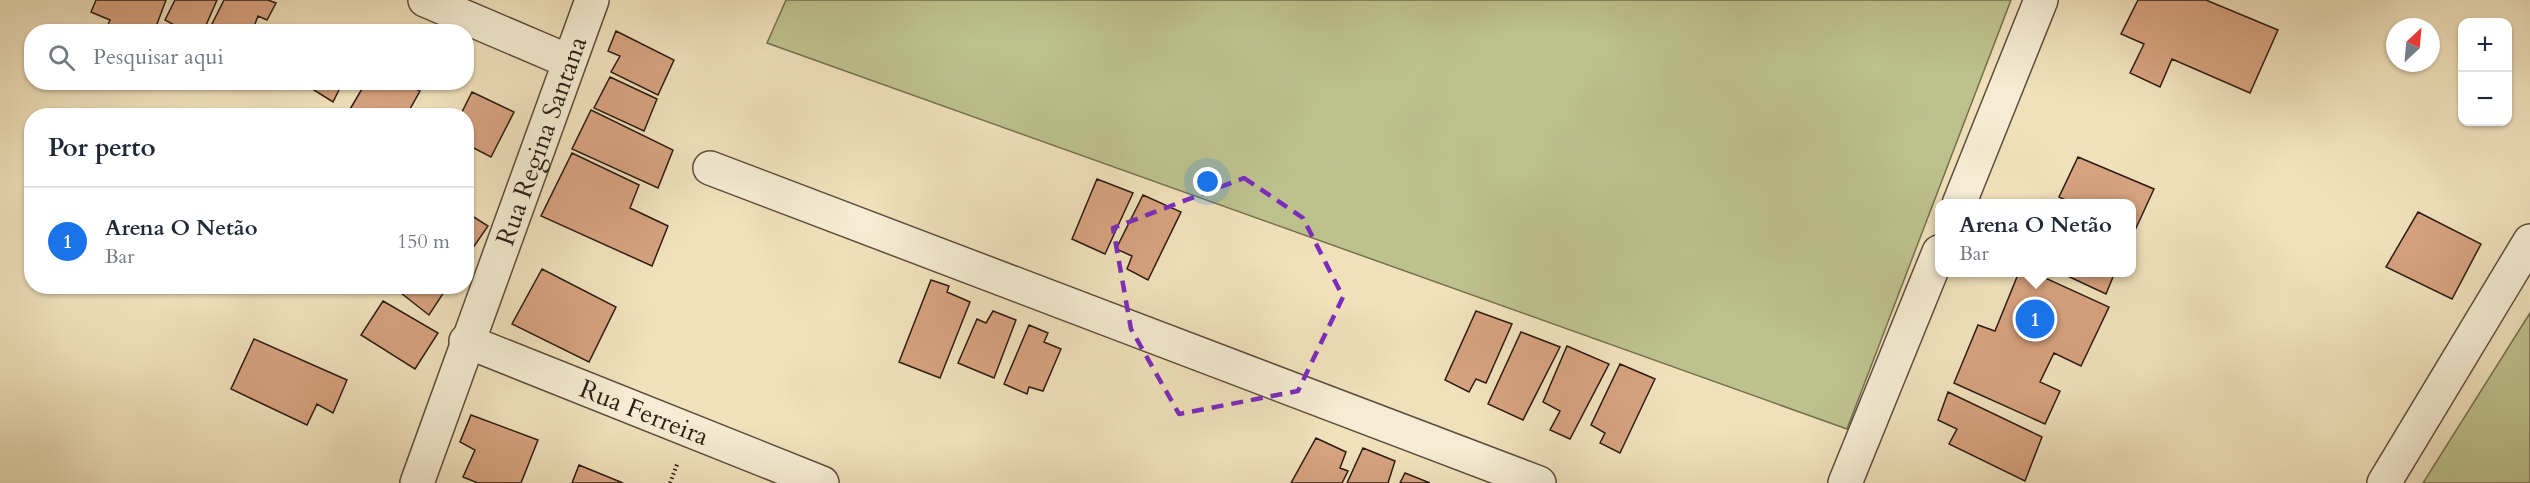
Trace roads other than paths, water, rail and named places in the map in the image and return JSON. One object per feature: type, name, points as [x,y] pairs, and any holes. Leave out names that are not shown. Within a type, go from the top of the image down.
[{"type":"street","points":[[425,0],[568,61]]},
{"type":"street","name":"Rua Regina Santana","points":[[417,483],[466,341],[592,0]]},
{"type":"street","points":[[1961,199],[2041,0]]},
{"type":"street","points":[[710,168],[1539,483]]},
{"type":"street","points":[[2384,483],[2530,241]]},
{"type":"street","points":[[1845,483],[1935,262]]},
{"type":"street","name":"Rua Ferreira","points":[[466,341],[822,483]]},
{"type":"place","name":"Arena O Netão","points":[[2035,319]]}]
